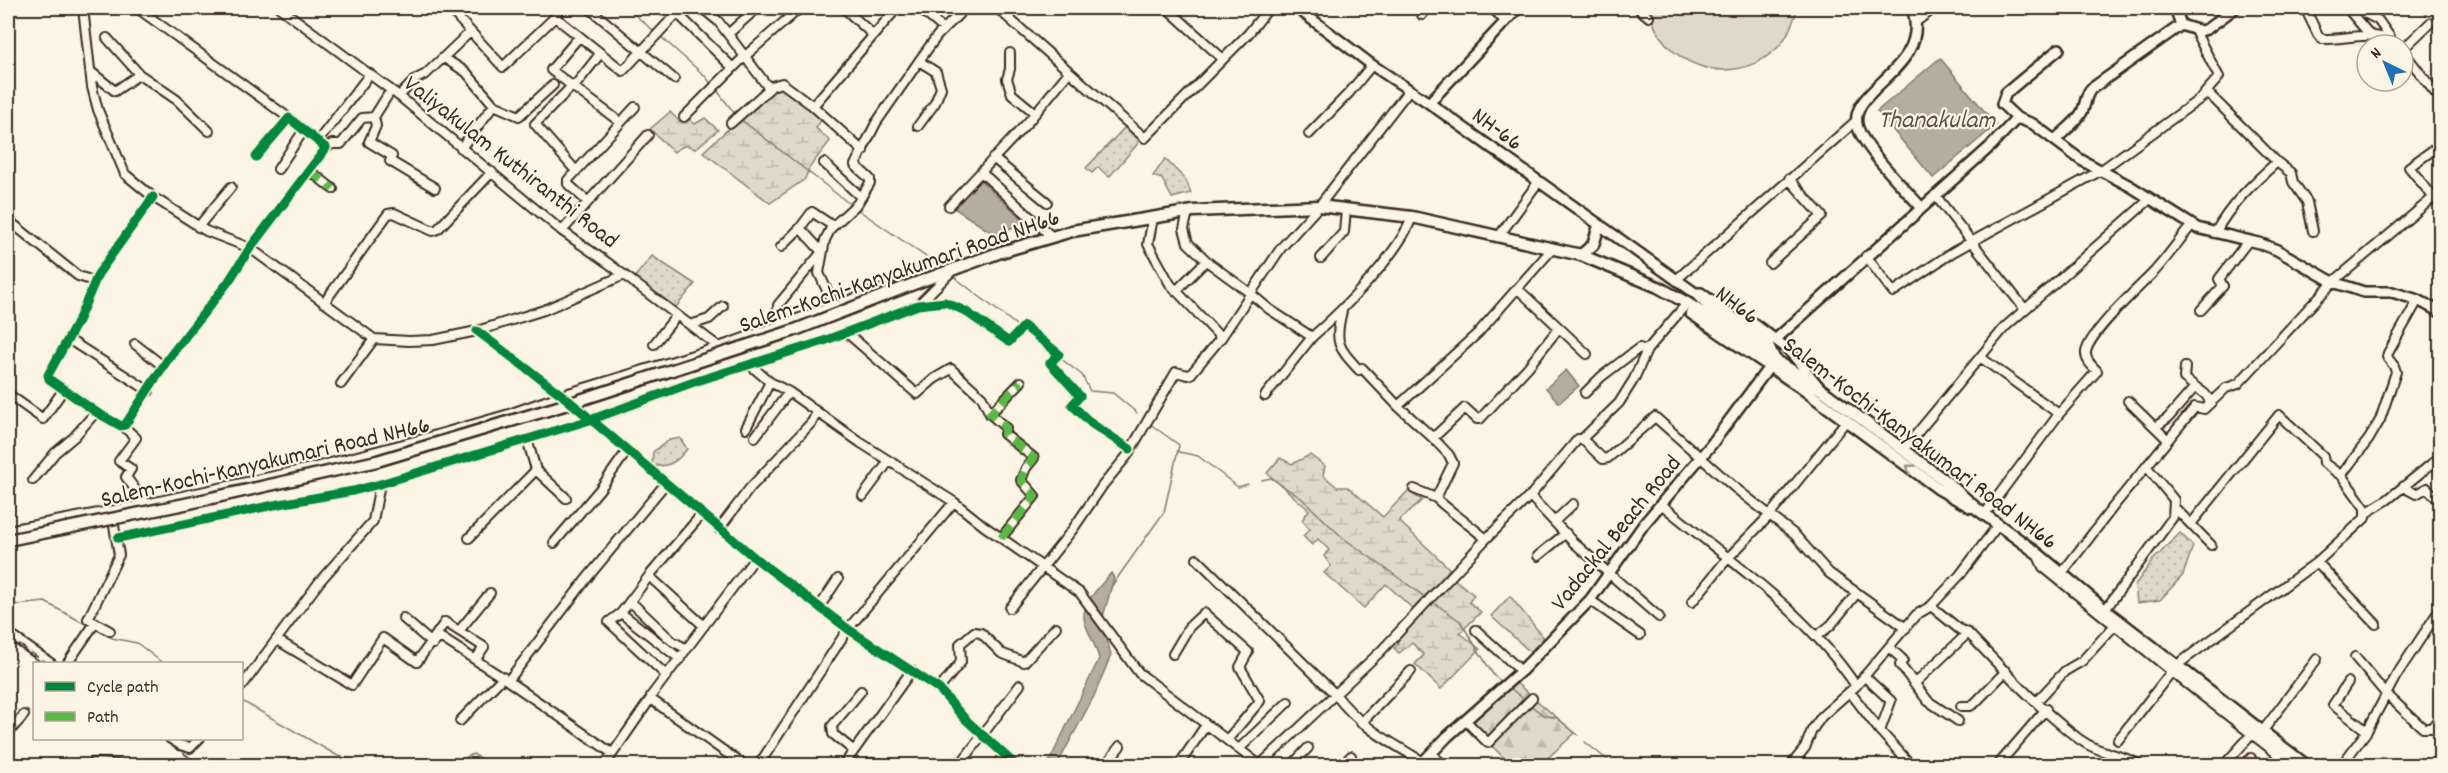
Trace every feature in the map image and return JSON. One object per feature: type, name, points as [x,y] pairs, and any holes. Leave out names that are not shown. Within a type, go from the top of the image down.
[{"type":"highway","name":"Salem-Kochi-Kanyakumari Road NH66","points":[[8,540],[196,502],[377,461],[571,403],[762,341],[840,314],[916,283],[1051,236],[1188,212],[1319,206],[1412,217],[1581,255],[1677,297],[1772,362],[1822,390],[1904,449],[1983,514],[2062,573],[2174,668],[2257,732],[2307,765]]},
{"type":"highway","points":[[1581,255],[1593,245],[1599,226]]},
{"type":"highway","name":"NH66","points":[[1552,248],[1683,308],[1772,362],[1939,489],[1983,514]]},
{"type":"main road","name":"NH-66","points":[[1297,8],[1372,66],[1429,103],[1676,280]]},
{"type":"main road","points":[[1429,103],[1518,8]]},
{"type":"main road","points":[[1912,8],[1917,21],[1915,42],[1910,52],[1864,100],[1857,120],[1860,133],[1881,162],[1921,207]]},
{"type":"main road","points":[[2175,8],[2181,24],[2194,29],[2207,29],[2235,8]]},
{"type":"main road","points":[[2055,140],[2079,116],[2085,105],[2086,95],[2091,89],[2181,24]]},
{"type":"main road","points":[[2059,49],[2006,93],[2002,104],[2017,118],[2033,124],[2081,160],[2192,225],[2277,250],[2333,282],[2364,292],[2392,292],[2418,300],[2440,312]]},
{"type":"main road","points":[[1776,339],[1866,255],[1992,144],[2017,118]]},
{"type":"main road","name":"NH66","points":[[1676,280],[1763,347],[1768,347],[1772,351],[1772,362]]},
{"type":"main road","points":[[1695,293],[1701,293],[1721,306],[1767,342],[1768,347]]},
{"type":"main road","points":[[1721,306],[1739,312],[1776,339],[1799,360],[1822,390]]},
{"type":"main road","name":"Vadackal Beach Road","points":[[1421,763],[1521,671],[1590,600],[1661,504],[1700,458],[1772,362]]},
{"type":"street","points":[[83,8],[90,71],[100,117],[125,174],[153,198],[198,227],[250,248],[374,339],[433,340],[477,331],[544,310],[624,275]]},
{"type":"street","points":[[137,8],[289,118],[326,148]]},
{"type":"street","name":"Valiyakulam Kuthiranthi Road","points":[[280,8],[399,96],[562,231],[719,347]]},
{"type":"street","points":[[449,8],[503,67],[555,17],[561,8]]},
{"type":"street","points":[[589,8],[674,79]]},
{"type":"street","points":[[702,8],[713,11],[744,57],[771,88]]},
{"type":"street","points":[[728,34],[757,8]]},
{"type":"street","points":[[684,117],[744,57],[800,8]]},
{"type":"street","points":[[844,8],[872,34]]},
{"type":"street","points":[[813,106],[872,34],[897,8]]},
{"type":"street","points":[[834,306],[819,273],[822,252],[825,240],[833,226],[859,201],[870,183],[870,178],[855,165],[876,123],[919,61],[944,29],[965,8]]},
{"type":"street","points":[[997,8],[1145,138],[1248,34],[1269,8]]},
{"type":"street","points":[[1167,8],[1223,59]]},
{"type":"street","points":[[1492,8],[1505,21]]},
{"type":"street","points":[[1638,8],[1648,17]]},
{"type":"street","points":[[1917,21],[1935,8]]},
{"type":"street","points":[[2305,8],[2322,39],[2355,37]]},
{"type":"street","points":[[2347,8],[2368,33]]},
{"type":"street","points":[[2358,8],[2378,20],[2387,33]]},
{"type":"street","points":[[920,9],[944,29]]},
{"type":"street","points":[[555,17],[623,71],[679,10],[733,68]]},
{"type":"street","points":[[2415,38],[2430,23]]},
{"type":"street","points":[[1866,255],[1893,292],[1935,263],[2100,171],[2205,93],[2219,77],[2194,29]]},
{"type":"street","points":[[399,96],[444,58],[470,32]]},
{"type":"street","points":[[579,37],[551,69],[572,88],[620,123]]},
{"type":"street","points":[[107,38],[140,75],[177,100],[208,131]]},
{"type":"street","points":[[1010,53],[1010,69],[1006,79],[1012,94],[1035,113]]},
{"type":"street","points":[[576,171],[535,124],[572,88],[600,54]]},
{"type":"street","points":[[444,58],[466,72],[494,105],[519,116],[553,85]]},
{"type":"street","points":[[918,126],[941,88],[936,72],[919,61]]},
{"type":"street","points":[[1309,134],[1372,66]]},
{"type":"street","points":[[2415,66],[2440,99]]},
{"type":"street","points":[[90,71],[115,91],[140,75]]},
{"type":"street","points":[[949,206],[1035,113],[1069,72]]},
{"type":"street","points":[[318,141],[370,74]]},
{"type":"street","points":[[735,120],[771,88],[782,83],[813,106],[863,151]]},
{"type":"street","points":[[391,90],[374,117],[376,126],[369,142],[435,188]]},
{"type":"street","points":[[1010,608],[1073,529],[1103,484],[1127,456],[1176,372],[1191,374],[1221,338],[1281,248],[1319,206],[1409,90]]},
{"type":"street","points":[[2205,93],[2212,95],[2277,162],[2291,173],[2293,182],[2307,202],[2313,231]]},
{"type":"street","points":[[461,148],[494,105]]},
{"type":"street","points":[[588,202],[568,184],[568,180],[635,107]]},
{"type":"street","points":[[123,426],[149,391],[163,366],[229,281],[250,248],[326,148],[332,144],[341,144],[362,118],[374,117]]},
{"type":"street","points":[[256,157],[289,118]]},
{"type":"street","points":[[1676,280],[1857,120]]},
{"type":"street","points":[[278,169],[304,130]]},
{"type":"street","points":[[562,231],[648,135]]},
{"type":"street","points":[[2437,201],[2409,167],[2440,145]]},
{"type":"street","points":[[993,158],[1047,202]]},
{"type":"street","points":[[2215,233],[2224,215],[2277,162]]},
{"type":"street","points":[[824,164],[859,201]]},
{"type":"street","points":[[8,165],[8,185]]},
{"type":"street","points":[[310,171],[333,189]]},
{"type":"street","points":[[324,303],[388,214],[394,213],[433,231],[438,229],[492,172]]},
{"type":"street","points":[[981,172],[1051,236]]},
{"type":"street","points":[[1770,263],[1822,216],[1789,179]]},
{"type":"street","points":[[1499,236],[1539,181]]},
{"type":"street","points":[[198,227],[231,187]]},
{"type":"street","points":[[2062,573],[2195,407],[2204,409],[2226,388],[2238,384],[2333,282],[2437,201],[2440,192]]},
{"type":"street","points":[[1935,195],[2024,308]]},
{"type":"street","points":[[146,504],[126,477],[131,469],[119,461],[136,438],[123,426],[96,412],[49,379],[48,375],[68,339],[94,281],[153,198]]},
{"type":"street","points":[[1904,449],[2005,327],[2150,199]]},
{"type":"street","points":[[1321,258],[1344,232],[1346,209]]},
{"type":"street","points":[[781,247],[812,212],[833,226]]},
{"type":"street","points":[[1188,212],[1184,229],[1184,236],[1188,243],[1206,261],[1269,309],[1311,337]]},
{"type":"street","points":[[1265,396],[1311,337],[1342,311],[1402,238],[1412,217]]},
{"type":"street","points":[[1153,218],[1148,244],[1170,284],[1221,338]]},
{"type":"street","points":[[8,220],[71,271],[94,281]]},
{"type":"street","points":[[1983,514],[2059,414],[2097,371],[2088,361],[2086,352],[2094,336],[2135,289],[2152,274],[2192,225]]},
{"type":"street","points":[[800,228],[822,252]]},
{"type":"street","points":[[2201,310],[2223,286],[2219,279],[2248,241]]},
{"type":"street","points":[[1398,406],[1478,333],[1552,248]]},
{"type":"street","points":[[777,326],[778,305],[822,252]]},
{"type":"street","points":[[1176,291],[1206,261]]},
{"type":"street","points":[[918,305],[952,271]]},
{"type":"street","points":[[8,530],[146,504],[322,466],[509,414],[562,395],[719,347],[878,290],[916,283]]},
{"type":"street","points":[[1518,289],[1587,354]]},
{"type":"street","points":[[2343,477],[2344,470],[2369,439],[2380,420],[2396,372],[2387,357],[2388,353],[2418,300]]},
{"type":"street","points":[[118,538],[380,484],[590,420],[918,305],[945,302],[965,311],[1009,342],[1024,326],[1059,354],[1050,363],[1080,396],[1072,405],[1092,424],[1130,449]]},
{"type":"street","points":[[690,325],[709,319],[723,306]]},
{"type":"street","points":[[750,365],[770,382],[789,392],[889,461],[954,502],[1001,538],[1080,592],[1139,673],[1260,765],[1336,696],[1401,631],[1486,539],[1530,496],[1576,441],[1582,439],[1619,403],[1634,379],[1647,350],[1683,308]]},
{"type":"street","points":[[1342,311],[1337,330],[1340,350],[1449,455],[1453,463],[1436,498]]},
{"type":"street","points":[[654,344],[677,315]]},
{"type":"street","points":[[1432,438],[1465,408],[1480,419],[1528,367],[1558,329]]},
{"type":"street","points":[[477,331],[562,395],[755,558],[848,629],[939,688],[982,736],[1017,765]]},
{"type":"street","points":[[846,332],[917,394],[934,379],[951,369],[982,397],[990,414],[1006,428],[1004,434],[1034,458],[1026,468],[1021,480],[1035,496],[1001,538]]},
{"type":"street","points":[[68,339],[149,391]]},
{"type":"street","points":[[341,384],[374,339]]},
{"type":"street","points":[[135,345],[163,366]]},
{"type":"street","points":[[1584,393],[1628,355],[1639,348],[1647,350]]},
{"type":"street","points":[[1980,357],[2059,414]]},
{"type":"street","points":[[2185,367],[2184,378],[2205,394],[2211,402]]},
{"type":"street","points":[[746,428],[770,382]]},
{"type":"street","points":[[990,414],[1021,382]]},
{"type":"street","points":[[2155,427],[2168,417],[2195,387]]},
{"type":"street","points":[[8,394],[44,419],[64,389]]},
{"type":"street","points":[[755,437],[789,392]]},
{"type":"street","points":[[2128,401],[2168,440]]},
{"type":"street","points":[[33,480],[55,453],[74,437],[96,412]]},
{"type":"street","points":[[719,529],[750,488],[812,422],[817,412]]},
{"type":"street","points":[[2191,524],[2279,415],[2323,456],[2324,463],[2343,477],[2366,513]]},
{"type":"street","points":[[1582,439],[1603,459],[1608,458],[1655,417],[1700,458],[1795,535],[1829,573],[1906,628]]},
{"type":"street","points":[[1692,602],[1727,559],[1769,516],[1847,420]]},
{"type":"street","points":[[527,440],[536,470],[566,498]]},
{"type":"street","points":[[554,543],[600,489],[627,451]]},
{"type":"street","points":[[2118,740],[2174,668],[2317,562],[2365,518],[2366,513],[2440,457]]},
{"type":"street","points":[[863,496],[889,461]]},
{"type":"street","points":[[2105,610],[2173,516],[2174,501],[2147,467]]},
{"type":"street","points":[[469,538],[536,470]]},
{"type":"street","points":[[460,722],[505,679],[666,483]]},
{"type":"street","points":[[243,685],[320,581],[373,521],[380,484]]},
{"type":"street","points":[[2403,487],[2416,494],[2427,488],[2440,501]]},
{"type":"street","points":[[1414,489],[1436,498],[1438,503],[1450,508],[1486,539]]},
{"type":"street","points":[[1530,496],[1566,533],[1659,617]]},
{"type":"street","points":[[758,765],[848,629],[954,502]]},
{"type":"street","points":[[1555,521],[1573,504]]},
{"type":"street","points":[[1661,504],[1789,609],[1817,636],[1838,659],[1853,689],[1880,731],[1912,765]]},
{"type":"street","points":[[2175,508],[2211,544]]},
{"type":"street","points":[[110,631],[88,620],[88,617],[119,555],[118,538],[111,510]]},
{"type":"street","points":[[667,676],[609,622],[621,614],[649,576],[702,514]]},
{"type":"street","points":[[1790,765],[1805,748],[1812,730],[1822,716],[1853,689],[1923,609],[1930,606],[1960,575],[1998,525]]},
{"type":"street","points":[[1538,556],[1566,533]]},
{"type":"street","points":[[2037,553],[2043,567],[2115,625],[2174,668]]},
{"type":"street","points":[[604,765],[755,558]]},
{"type":"street","points":[[1197,559],[1361,723],[1421,763]]},
{"type":"street","points":[[2317,562],[2376,624]]},
{"type":"street","points":[[649,576],[704,626]]},
{"type":"street","points":[[820,606],[838,579]]},
{"type":"street","points":[[459,631],[490,593]]},
{"type":"street","points":[[1817,636],[1831,626],[1857,593]]},
{"type":"street","points":[[1590,600],[1640,635]]},
{"type":"street","points":[[630,601],[672,641],[687,649]]},
{"type":"street","points":[[1930,606],[1959,629],[1968,633],[2079,739],[2110,755],[2133,760],[2142,765]]},
{"type":"street","points":[[2341,765],[2367,731],[2386,694],[2440,609]]},
{"type":"street","points":[[1173,654],[1189,627],[1204,613],[1248,652],[1240,667],[1260,700],[1227,740]]},
{"type":"street","points":[[621,614],[680,659]]},
{"type":"street","points":[[403,618],[430,642],[435,644],[440,637],[476,659],[612,753]]},
{"type":"street","points":[[277,640],[352,685],[383,638],[417,662],[445,622],[484,648],[476,659]]},
{"type":"street","points":[[68,662],[95,623]]},
{"type":"street","points":[[2037,701],[2065,671],[2082,661],[2115,625]]},
{"type":"street","points":[[939,688],[961,662],[960,644],[974,632],[981,633],[1001,653],[1024,662],[1056,627]]},
{"type":"street","points":[[1476,630],[1521,671]]},
{"type":"street","points":[[1914,684],[1968,633]]},
{"type":"street","points":[[12,636],[51,662]]},
{"type":"street","points":[[1889,647],[1903,660],[1900,665],[1928,701],[1958,721]]},
{"type":"street","points":[[2355,657],[2386,694],[2426,729],[2431,728],[2440,718]]},
{"type":"street","points":[[2223,765],[2257,732],[2317,659]]},
{"type":"street","points":[[843,765],[912,670]]},
{"type":"street","points":[[1361,723],[1411,671]]},
{"type":"street","points":[[1961,706],[1976,703],[2006,671]]},
{"type":"street","points":[[1864,676],[1891,701],[1880,731]]},
{"type":"street","points":[[2348,682],[2333,705],[2367,731]]},
{"type":"street","points":[[959,765],[1020,685]]},
{"type":"street","points":[[853,750],[832,734],[832,726],[861,691]]},
{"type":"street","points":[[651,698],[745,765]]},
{"type":"street","points":[[1466,721],[1488,743],[1530,701]]},
{"type":"street","points":[[1239,749],[1288,702]]},
{"type":"street","points":[[1997,765],[2046,709]]},
{"type":"street","points":[[8,733],[24,715]]},
{"type":"street","points":[[1178,765],[1206,725]]},
{"type":"street","points":[[2257,732],[2293,765]]},
{"type":"street","points":[[172,740],[190,748],[198,740]]},
{"type":"street","points":[[1105,765],[1120,746]]},
{"type":"street","points":[[1291,765],[1308,748]]},
{"type":"street","points":[[1431,754],[1445,765]]},
{"type":"street","points":[[996,765],[1004,755]]},
{"type":"street","points":[[1342,765],[1351,756]]},
{"type":"street","points":[[2243,765],[2251,758]]},
{"type":"street","points":[[88,765],[93,763],[117,764]]},
{"type":"green space","points":[[1649,8],[1798,8],[1786,37],[1774,51],[1756,63],[1737,69],[1717,70],[1698,66],[1681,57],[1666,44],[1655,28]]},
{"type":"green space","points":[[779,87],[822,119],[816,128],[830,141],[809,168],[805,179],[770,203],[703,152],[770,91]]},
{"type":"green space","points":[[670,112],[679,121],[688,118],[695,124],[705,118],[718,130],[695,149],[684,146],[674,152],[650,129]]},
{"type":"green space","points":[[1126,126],[1141,140],[1109,177],[1098,167],[1092,173],[1086,168]]},
{"type":"green space","points":[[1165,159],[1186,180],[1191,193],[1172,198],[1162,179],[1153,176]]},
{"type":"green space","points":[[652,256],[695,284],[676,307],[634,278]]},
{"type":"green space","points":[[680,438],[687,449],[680,457],[663,466],[652,466],[653,452],[669,440]]},
{"type":"green space","points":[[1310,455],[1325,466],[1323,475],[1337,487],[1348,487],[1383,517],[1408,491],[1422,500],[1399,521],[1450,569],[1413,609],[1386,584],[1364,608],[1324,573],[1331,566],[1324,556],[1329,550],[1318,539],[1312,545],[1303,536],[1310,529],[1302,520],[1309,510],[1267,473],[1280,458],[1292,464]]},
{"type":"green space","points":[[2180,533],[2193,546],[2183,575],[2160,600],[2137,603],[2135,585],[2152,561]]},
{"type":"green space","points":[[1454,579],[1474,595],[1469,602],[1481,612],[1460,633],[1480,649],[1441,689],[1415,664],[1424,655],[1412,643],[1399,653],[1394,648],[1398,644],[1395,640]]},
{"type":"green space","points":[[1510,596],[1544,638],[1530,652],[1491,616]]},
{"type":"green space","points":[[1515,682],[1575,733],[1540,765],[1511,765],[1470,724]]},
{"type":"water","name":"Thanakulam","points":[[1940,58],[1996,125],[1933,178],[1877,111]]},
{"type":"water","points":[[979,179],[1026,222],[995,235],[954,208]]},
{"type":"water","points":[[1566,370],[1579,386],[1559,403],[1546,388]]},
{"type":"water","points":[[1111,573],[1114,578],[1102,620],[1111,655],[1094,696],[1057,765],[1047,766],[1099,659],[1084,616],[1088,602]]},
{"type":"waterway","points":[[627,8],[656,33]]},
{"type":"waterway","points":[[660,36],[713,86]]},
{"type":"waterway","points":[[716,89],[735,114]]},
{"type":"waterway","points":[[740,119],[851,205]]},
{"type":"waterway","points":[[857,209],[942,268]]},
{"type":"waterway","points":[[953,276],[1020,328]]},
{"type":"waterway","points":[[1060,358],[1082,375],[1090,391],[1113,393],[1137,413]]},
{"type":"waterway","points":[[1111,587],[1164,512],[1179,445],[1150,424]]},
{"type":"waterway","points":[[1179,452],[1198,456],[1238,487],[1248,484]]},
{"type":"waterway","points":[[1262,480],[1271,478],[1301,498],[1342,537],[1425,597]]},
{"type":"waterway","points":[[8,597],[17,605],[45,602],[89,626]]},
{"type":"waterway","points":[[1433,602],[1460,621],[1494,676],[1502,682]]},
{"type":"waterway","points":[[96,629],[112,638],[137,643],[161,662]]},
{"type":"waterway","points":[[1510,688],[1526,701]]},
{"type":"waterway","points":[[243,702],[338,756],[379,766]]},
{"type":"waterway","points":[[1529,704],[1543,715],[1557,718],[1578,735]]},
{"type":"waterway","points":[[1585,742],[1615,766]]},
{"type":"waterway","points":[[449,766],[473,754],[493,766]]},
{"type":"railway","points":[[8,637],[45,662]]},
{"type":"railway","points":[[164,740],[202,766]]},
{"type":"marked path","points":[[310,171],[333,189]]},
{"type":"marked path","points":[[1001,538],[1035,496],[1021,480],[1026,468],[1034,458],[1004,434],[1006,428],[990,414],[1021,382]]},
{"type":"cycle path","points":[[153,197],[98,274],[78,321],[48,375],[49,379],[96,412],[121,426],[125,425],[170,356],[229,281],[250,248],[326,148],[289,118],[256,157]]},
{"type":"cycle path","points":[[118,538],[380,484],[590,420],[694,382],[821,342],[918,305],[945,302],[965,311],[1009,342],[1024,326],[1059,354],[1050,363],[1080,396],[1072,405],[1092,424],[1130,449]]},
{"type":"cycle path","points":[[477,331],[562,395],[755,558],[848,629],[939,689],[965,719],[1017,766]]}]
